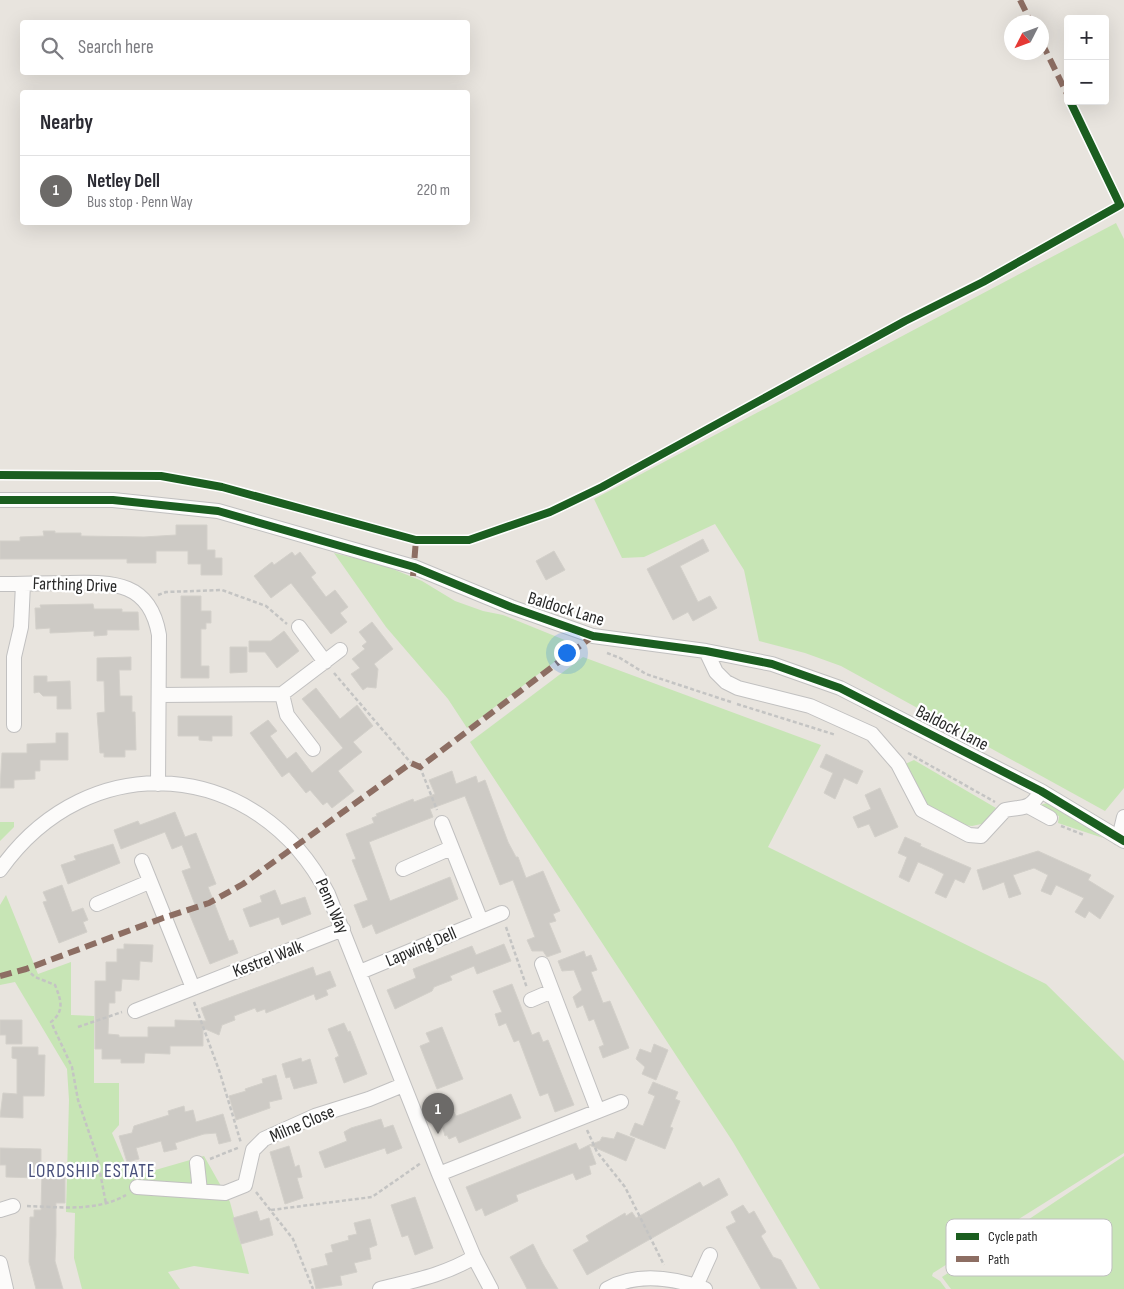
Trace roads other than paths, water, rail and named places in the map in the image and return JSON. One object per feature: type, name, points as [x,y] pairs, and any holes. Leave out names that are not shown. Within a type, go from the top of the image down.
[{"type":"street","name":"Baldock Lane","points":[[0,500],[113,500],[218,511],[414,567],[511,607],[593,636],[706,651],[772,664],[840,688],[1040,791],[1122,840]]},
{"type":"street","name":"Farthing Drive","points":[[0,584],[119,584],[135,592],[147,604],[154,616],[159,635],[158,784]]},
{"type":"street","name":"Farthing Drive","points":[[14,725],[14,657],[21,627],[23,584]]},
{"type":"street","points":[[299,628],[325,662]]},
{"type":"street","points":[[159,695],[282,694],[340,650]]},
{"type":"street","points":[[706,651],[716,672],[726,682],[738,688],[810,706],[872,734],[898,764],[916,801],[928,815],[976,837],[986,832],[1005,810],[1033,804],[1040,791]]},
{"type":"street","points":[[282,694],[287,715],[313,749]]},
{"type":"street","name":"Penn Way","points":[[0,870],[21,842],[60,811],[107,790],[133,785],[158,784],[202,788],[246,806],[273,824],[295,845],[319,875],[360,972],[439,1174],[474,1257],[491,1289]]},
{"type":"street","points":[[1028,806],[1054,821]]},
{"type":"street","points":[[1122,840],[1124,817]]},
{"type":"street","points":[[442,823],[481,921]]},
{"type":"street","points":[[403,869],[451,848]]},
{"type":"street","points":[[142,861],[193,988]]},
{"type":"street","points":[[97,904],[149,882]]},
{"type":"street","name":"Lapwing Dell","points":[[360,972],[502,914]]},
{"type":"street","name":"Kestrel Walk","points":[[135,1011],[342,929]]},
{"type":"street","points":[[542,964],[598,1112]]},
{"type":"street","points":[[531,1000],[552,991]]},
{"type":"street","name":"Milne Close","points":[[200,1191],[225,1192],[245,1185],[248,1147],[295,1124],[369,1099],[403,1085]]},
{"type":"street","points":[[439,1174],[621,1102]]},
{"type":"street","points":[[137,1187],[200,1191],[197,1163]]},
{"type":"street","points":[[607,1289],[621,1281],[670,1278],[700,1287],[710,1255]]},
{"type":"street","points":[[380,1289],[436,1275],[474,1257]]},
{"type":"street","points":[[0,1263],[6,1289]]},
{"type":"place","name":"Netley Dell","points":[[438,1134]]},
{"type":"district","name":"LORDSHIP ESTATE","points":[[92,1171]]}]
